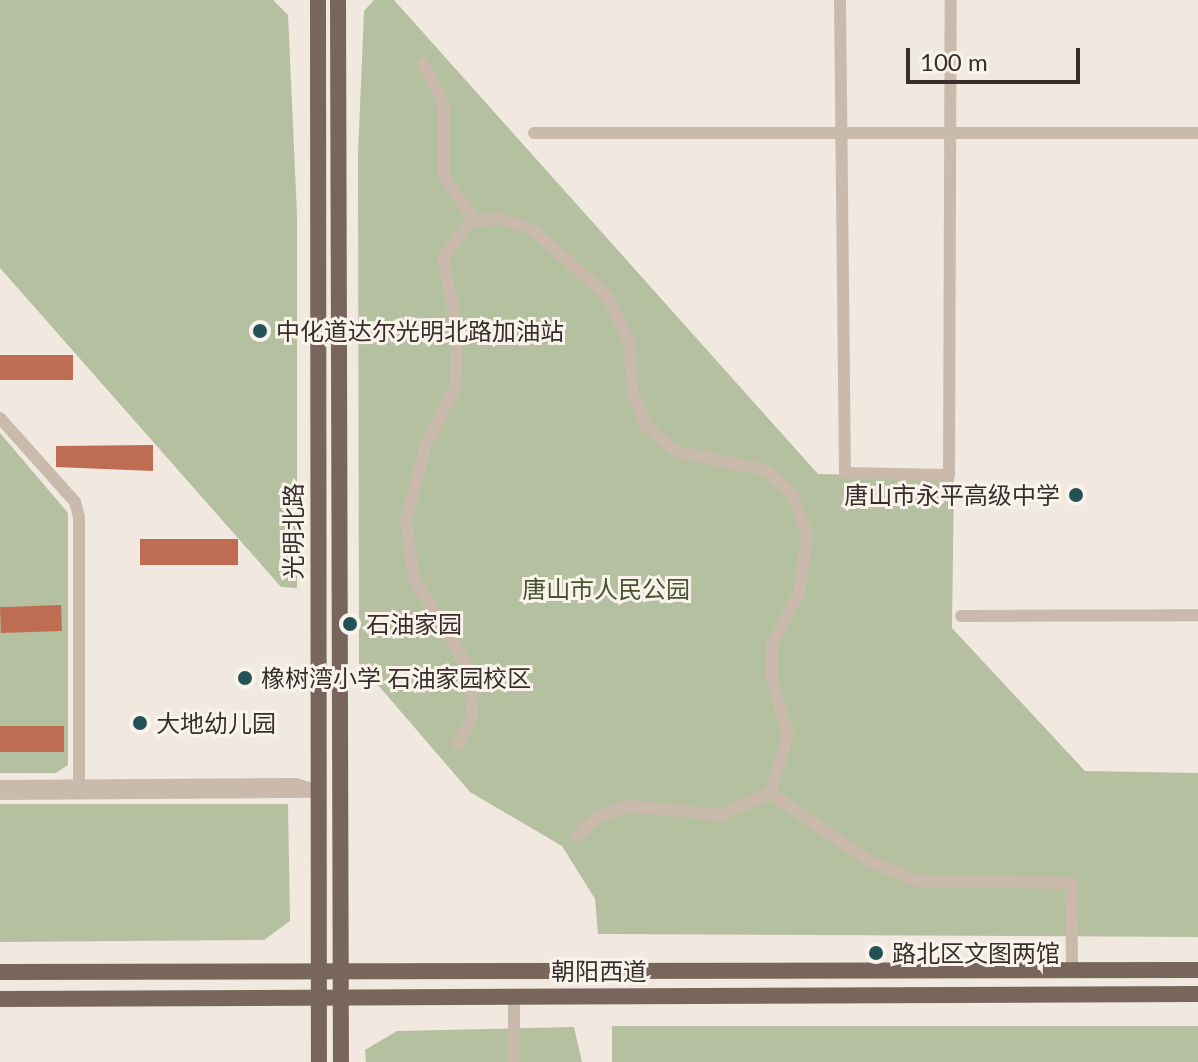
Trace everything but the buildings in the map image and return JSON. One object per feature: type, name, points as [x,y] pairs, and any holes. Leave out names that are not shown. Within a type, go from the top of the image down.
[{"type":"main road","name":"光明北路","points":[[318,0],[319,1062]]},
{"type":"main road","name":"光明北路","points":[[338,0],[341,1062]]},
{"type":"main road","name":"朝阳西道","points":[[0,972],[318,969],[1198,970]]},
{"type":"main road","name":"朝阳西道","points":[[0,999],[1198,994]]},
{"type":"street","points":[[840,0],[845,473],[949,475],[951,0]]},
{"type":"street","points":[[423,63],[444,105],[444,176],[475,221]]},
{"type":"street","points":[[534,133],[1198,133]]},
{"type":"street","points":[[458,744],[472,718],[470,670],[414,579],[406,520],[425,447],[456,385],[457,330],[443,258],[475,221],[510,219],[532,229],[608,297],[629,342],[638,415],[661,441],[685,453],[751,463],[781,481],[800,507],[803,576],[772,644],[772,680],[788,735],[770,793],[722,815],[628,806],[599,816],[577,836]]},
{"type":"street","points":[[0,418],[75,502],[79,517],[79,785]]},
{"type":"street","points":[[961,616],[1198,615]]},
{"type":"street","points":[[0,786],[296,784],[317,791]]},
{"type":"street","points":[[0,794],[317,791]]},
{"type":"street","points":[[770,793],[871,862],[917,881],[1071,883],[1072,969]]},
{"type":"street","points":[[514,995],[514,1062]]},
{"type":"green space","points":[[0,0],[273,0],[288,15],[297,215],[297,588],[281,587],[0,268]]},
{"type":"green space","name":"唐山市人民公园","points":[[374,0],[394,0],[818,474],[954,477],[952,628],[1085,771],[1198,773],[1198,937],[598,934],[595,899],[562,846],[470,792],[359,663],[358,154],[364,11]]},
{"type":"green space","points":[[0,433],[68,513],[68,765],[56,773],[0,773]]},
{"type":"green space","points":[[0,804],[288,804],[290,921],[264,940],[0,942]]},
{"type":"green space","points":[[612,1026],[1198,1026],[1198,1062],[612,1062]]},
{"type":"green space","points":[[574,1027],[582,1062],[366,1062],[365,1050],[397,1031]]},
{"type":"place","name":"中化道达尔光明北路加油站","points":[[260,331]]},
{"type":"place","name":"唐山市永平高级中学","points":[[1076,495]]},
{"type":"place","name":"石油家园","points":[[350,624]]},
{"type":"place","name":"橡树湾小学 石油家园校区","points":[[245,678]]},
{"type":"place","name":"大地幼儿园","points":[[140,723]]},
{"type":"place","name":"路北区文图两馆","points":[[876,953]]}]
